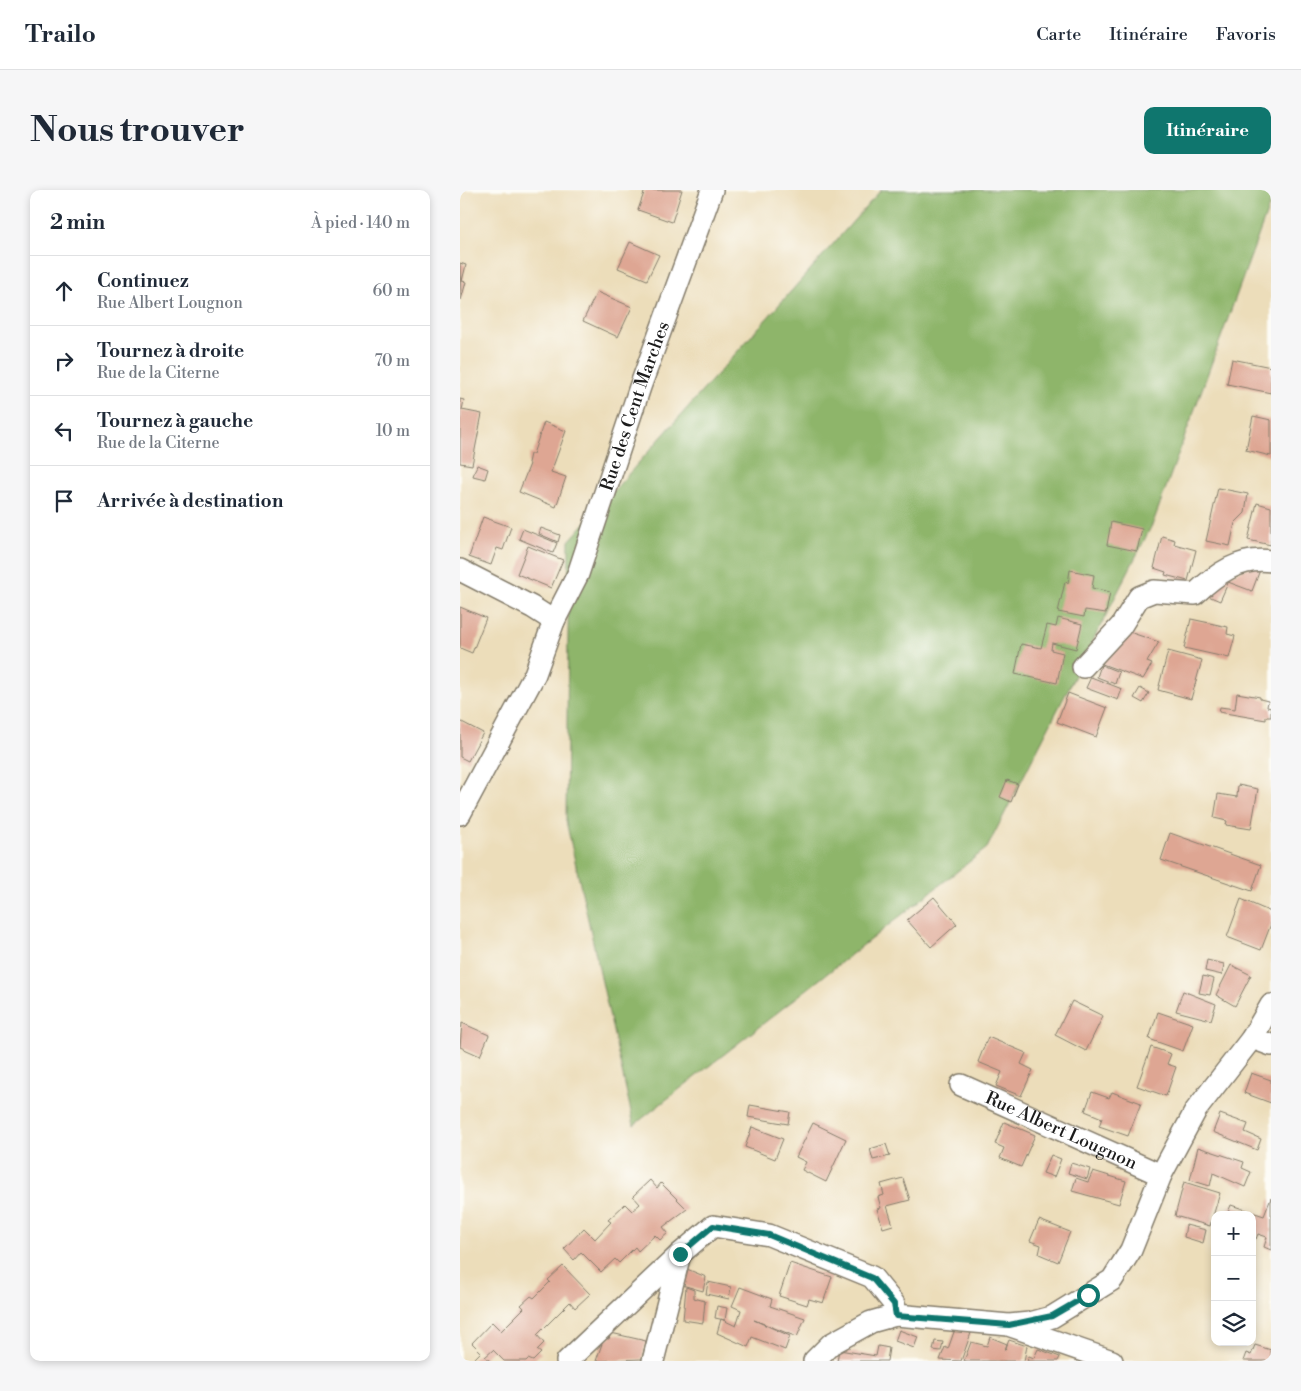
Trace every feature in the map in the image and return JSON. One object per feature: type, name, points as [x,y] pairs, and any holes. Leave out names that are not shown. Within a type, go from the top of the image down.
[{"type":"street","name":"Rue des Cent Marches","points":[[460,814],[528,689],[554,621],[578,574],[640,387],[712,190]]},
{"type":"street","points":[[1084,667],[1121,626],[1139,597],[1154,591],[1195,594],[1224,570],[1243,562],[1262,560],[1271,562]]},
{"type":"street","points":[[460,570],[532,607],[554,621]]},
{"type":"street","points":[[1009,1325],[1052,1316],[1112,1280],[1131,1250],[1161,1175],[1196,1110],[1261,1041],[1271,1005]]},
{"type":"street","name":"Rue Albert Lougnon","points":[[961,1085],[1161,1175]]},
{"type":"street","points":[[566,1361],[680,1254],[713,1226],[769,1235],[872,1278],[894,1304],[896,1316]]},
{"type":"street","points":[[653,1361],[680,1254]]},
{"type":"street","points":[[814,1361],[831,1344],[863,1327],[896,1316],[1009,1325],[1112,1361]]},
{"type":"green space","points":[[881,190],[1271,190],[1271,201],[1153,523],[987,848],[634,1125],[566,821],[569,541]]},
{"type":"building","points":[[645,190],[682,190],[672,222],[638,210]]},
{"type":"building","points":[[630,242],[659,255],[647,280],[618,268]]},
{"type":"building","points":[[460,263],[466,265],[462,281],[466,282],[461,300]]},
{"type":"building","points":[[597,292],[632,307],[618,337],[583,321]]},
{"type":"building","points":[[1232,359],[1271,367],[1271,393],[1227,384]]},
{"type":"building","points":[[460,399],[464,400],[462,410],[482,414],[472,465],[460,463]]},
{"type":"building","points":[[1253,416],[1271,420],[1271,456],[1246,450]]},
{"type":"building","points":[[544,422],[566,431],[551,472],[566,477],[556,507],[519,492],[530,464],[528,463],[530,454],[533,454]]},
{"type":"building","points":[[477,465],[488,469],[485,479],[473,476]]},
{"type":"building","points":[[1218,488],[1248,494],[1245,513],[1235,523],[1230,546],[1206,541]]},
{"type":"building","points":[[1257,503],[1271,507],[1271,545],[1248,540]]},
{"type":"building","points":[[483,517],[511,527],[503,550],[497,548],[491,565],[469,557]]},
{"type":"building","points":[[1111,522],[1142,529],[1137,551],[1107,545]]},
{"type":"building","points":[[541,528],[560,535],[558,542],[539,534]]},
{"type":"building","points":[[523,529],[557,543],[553,553],[519,539]]},
{"type":"building","points":[[1162,536],[1175,540],[1174,544],[1196,550],[1188,581],[1165,575],[1166,572],[1154,568]]},
{"type":"building","points":[[528,546],[563,560],[551,588],[517,574]]},
{"type":"building","points":[[1263,562],[1252,591],[1220,579]]},
{"type":"building","points":[[1070,570],[1094,575],[1092,588],[1110,592],[1106,613],[1085,610],[1084,617],[1058,612],[1065,582],[1068,583]]},
{"type":"building","points":[[1213,578],[1228,583],[1220,601],[1206,595]]},
{"type":"building","points":[[460,607],[486,618],[472,653],[460,648]]},
{"type":"building","points":[[1058,618],[1082,624],[1076,649],[1052,643],[1051,650],[1063,653],[1057,683],[1015,674],[1021,644],[1041,648],[1047,625],[1056,627]]},
{"type":"building","points":[[1191,619],[1228,627],[1227,634],[1235,636],[1229,658],[1184,648]]},
{"type":"building","points":[[1126,631],[1159,642],[1147,662],[1152,664],[1143,679],[1102,664],[1117,633]]},
{"type":"building","points":[[1168,651],[1202,660],[1191,699],[1158,690]]},
{"type":"building","points":[[1101,665],[1119,672],[1115,684],[1097,677]]},
{"type":"building","points":[[1091,677],[1122,689],[1118,700],[1086,688]]},
{"type":"building","points":[[1140,688],[1149,693],[1143,703],[1134,698]]},
{"type":"building","points":[[1068,693],[1107,708],[1096,737],[1057,722]]},
{"type":"building","points":[[1237,693],[1260,697],[1260,699],[1268,701],[1267,707],[1271,708],[1271,717],[1266,717],[1266,720],[1219,712],[1220,707],[1235,709]]},
{"type":"building","points":[[460,721],[483,733],[468,761],[460,757]]},
{"type":"building","points":[[1007,780],[1018,784],[1011,802],[1000,797]]},
{"type":"building","points":[[1238,785],[1258,789],[1251,829],[1226,825],[1227,821],[1214,818],[1218,794],[1237,797]]},
{"type":"building","points":[[1170,833],[1261,865],[1252,891],[1161,860]]},
{"type":"building","points":[[934,897],[957,924],[931,947],[907,920]]},
{"type":"building","points":[[1241,899],[1271,912],[1271,924],[1261,950],[1227,937]]},
{"type":"building","points":[[1207,960],[1224,964],[1222,975],[1205,971]]},
{"type":"building","points":[[1231,965],[1251,975],[1235,1006],[1216,995]]},
{"type":"building","points":[[1203,976],[1214,979],[1210,995],[1199,993]]},
{"type":"building","points":[[1183,991],[1216,1004],[1211,1020],[1176,1011]]},
{"type":"building","points":[[1072,1001],[1103,1016],[1086,1051],[1055,1035]]},
{"type":"building","points":[[1158,1012],[1193,1024],[1183,1051],[1149,1039]]},
{"type":"building","points":[[462,1023],[489,1035],[480,1056],[460,1047]]},
{"type":"building","points":[[988,1037],[1026,1053],[1021,1064],[1033,1070],[1021,1096],[996,1086],[1002,1072],[978,1062]]},
{"type":"building","points":[[1151,1047],[1171,1054],[1167,1064],[1176,1067],[1166,1096],[1137,1086]]},
{"type":"building","points":[[1251,1073],[1271,1080],[1271,1103],[1244,1093]]},
{"type":"building","points":[[1092,1092],[1109,1098],[1112,1092],[1141,1103],[1128,1136],[1099,1126],[1102,1118],[1085,1111]]},
{"type":"building","points":[[750,1105],[790,1112],[788,1124],[748,1117]]},
{"type":"building","points":[[1220,1114],[1248,1124],[1245,1132],[1261,1139],[1257,1150],[1213,1132]]},
{"type":"building","points":[[1004,1122],[1035,1135],[1021,1167],[1000,1158],[1004,1148],[995,1144]]},
{"type":"building","points":[[813,1123],[846,1139],[826,1182],[802,1170],[806,1162],[796,1157]]},
{"type":"building","points":[[752,1127],[783,1139],[775,1159],[745,1147]]},
{"type":"building","points":[[886,1144],[890,1156],[873,1160],[870,1149]]},
{"type":"building","points":[[1198,1147],[1244,1162],[1242,1168],[1251,1172],[1245,1187],[1213,1173],[1210,1186],[1190,1180]]},
{"type":"building","points":[[1051,1155],[1061,1159],[1054,1177],[1043,1173]]},
{"type":"building","points":[[1071,1163],[1090,1169],[1087,1179],[1068,1173]]},
{"type":"building","points":[[1093,1171],[1126,1181],[1119,1204],[1072,1191],[1076,1178],[1088,1182]]},
{"type":"building","points":[[903,1178],[910,1200],[887,1206],[893,1225],[883,1228],[877,1209],[881,1208],[878,1197],[884,1195],[881,1184]]},
{"type":"building","points":[[650,1180],[657,1188],[661,1183],[687,1209],[663,1227],[668,1233],[660,1240],[655,1235],[638,1251],[635,1247],[619,1263],[615,1259],[601,1272],[581,1252],[574,1260],[564,1249],[584,1228],[595,1239],[611,1222],[608,1220],[625,1204],[632,1211],[640,1204],[633,1196]]},
{"type":"building","points":[[1184,1182],[1220,1193],[1215,1211],[1211,1211],[1210,1226],[1175,1216]]},
{"type":"building","points":[[1271,1198],[1271,1250],[1264,1247],[1267,1237],[1258,1234],[1256,1239],[1256,1213],[1264,1216]]},
{"type":"building","points":[[1231,1205],[1249,1211],[1229,1211]]},
{"type":"building","points":[[1039,1220],[1070,1232],[1058,1262],[1039,1254],[1041,1245],[1030,1241]]},
{"type":"building","points":[[1186,1225],[1206,1230],[1203,1243],[1184,1237]]},
{"type":"building","points":[[790,1263],[832,1277],[823,1303],[809,1299],[807,1305],[779,1296]]},
{"type":"building","points":[[563,1266],[590,1294],[575,1308],[570,1302],[537,1335],[544,1343],[537,1350],[541,1353],[533,1361],[528,1359],[526,1361],[504,1361],[493,1350],[485,1357],[490,1361],[472,1361],[481,1352],[472,1343],[492,1322],[501,1331],[524,1308],[521,1305],[531,1296],[534,1298],[550,1282],[548,1280]]},
{"type":"building","points":[[687,1269],[706,1277],[703,1291],[682,1285]]},
{"type":"building","points":[[708,1282],[731,1287],[729,1299],[706,1294]]},
{"type":"building","points":[[686,1287],[694,1290],[694,1298],[705,1301],[703,1323],[683,1320]]},
{"type":"building","points":[[740,1287],[772,1299],[770,1306],[805,1318],[797,1337],[754,1320],[790,1336],[785,1350],[752,1337],[748,1347],[717,1333],[721,1319],[736,1326],[741,1310],[732,1306]]},
{"type":"building","points":[[717,1306],[727,1308],[725,1320],[715,1318]]},
{"type":"building","points":[[955,1329],[971,1333],[961,1361],[940,1360],[945,1347],[948,1349]]},
{"type":"building","points":[[899,1330],[918,1337],[914,1348],[895,1341]]},
{"type":"building","points":[[611,1333],[646,1341],[642,1359],[596,1361],[604,1338],[609,1339]]},
{"type":"building","points":[[990,1337],[1007,1344],[1005,1350],[1009,1340],[1027,1346],[1024,1361],[964,1361],[971,1342],[987,1346]]},
{"type":"building","points":[[935,1341],[943,1342],[941,1351],[933,1350]]},
{"type":"building","points":[[1256,1345],[1271,1350],[1271,1361],[1243,1361],[1246,1353],[1251,1355]]},
{"type":"building","points":[[878,1346],[889,1348],[887,1361],[837,1361],[839,1350],[876,1356]]},
{"type":"building","points":[[1038,1349],[1060,1357],[1058,1361],[1027,1361],[1029,1356],[1034,1358]]},
{"type":"route","points":[[680,1254],[713,1226],[769,1235],[872,1278],[894,1304],[896,1316],[1009,1325],[1052,1316],[1088,1295]]}]
